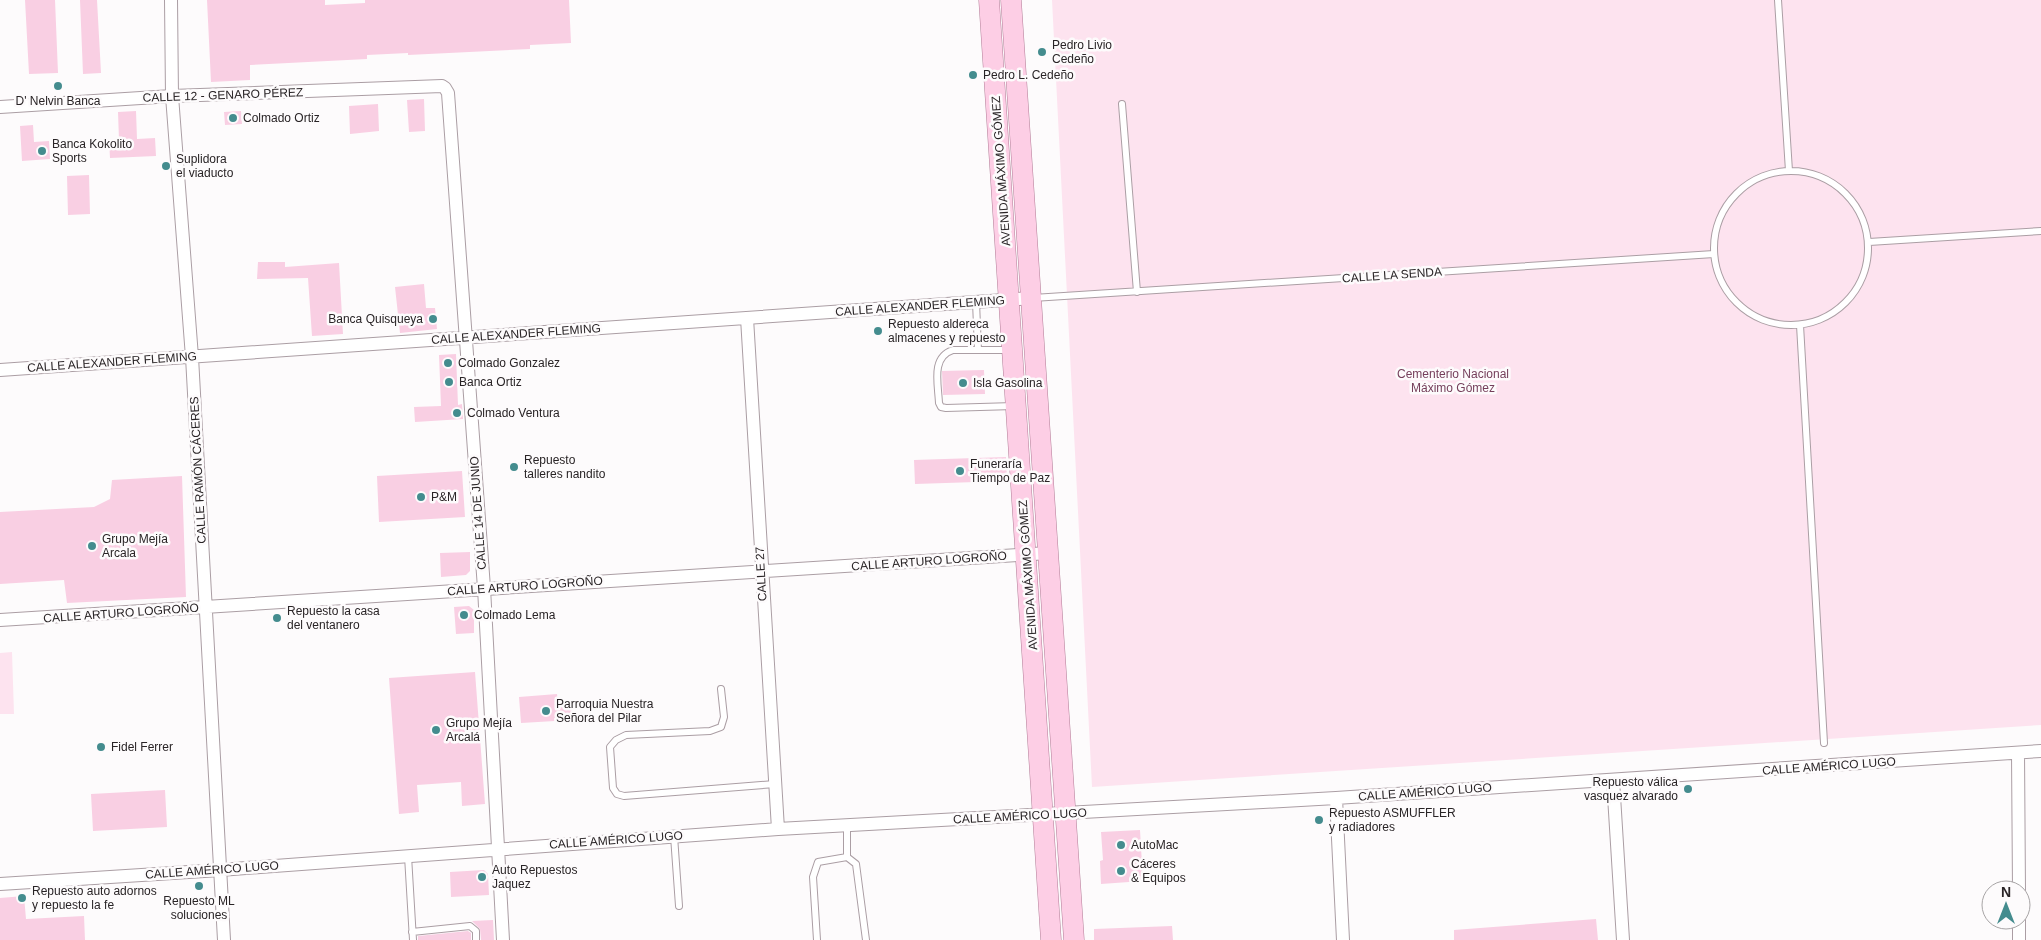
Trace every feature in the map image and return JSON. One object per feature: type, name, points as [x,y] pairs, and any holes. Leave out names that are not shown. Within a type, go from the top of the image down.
[{"type":"main road","name":"AVENIDA MÁXIMO GÓMEZ","points":[[989,0],[1051,940]]},
{"type":"main road","name":"AVENIDA MÁXIMO GÓMEZ","points":[[1011,0],[1074,940]]},
{"type":"street","name":"CALLE RAMÓN CÁCERES","points":[[171,0],[172,96],[192,357],[224,940]]},
{"type":"street","name":"CALLE 12 - GENARO PÉREZ","points":[[0,107],[172,96],[442,86],[446,88]]},
{"type":"street","name":"CALLE 14 DE JUNIO","points":[[446,88],[448,92],[484,588],[503,940]]},
{"type":"street","name":"CALLE ALEXANDER FLEMING","points":[[0,370],[1032,298]]},
{"type":"street","name":"CALLE 27","points":[[747,318],[778,829]]},
{"type":"street","name":"CALLE ARTURO LOGROÑO","points":[[0,620],[1049,553]]},
{"type":"street","name":"CALLE AMÉRICO LUGO","points":[[0,884],[220,870],[778,829],[1336,798],[2041,751]]},
{"type":"street","points":[[2018,753],[2019,880]]},
{"type":"street","points":[[1613,780],[1623,940]]},
{"type":"street","points":[[1336,798],[1343,940]]},
{"type":"lane","points":[[1778,0],[1789,171]]},
{"type":"lane","points":[[1122,104],[1137,292]]},
{"type":"lane","points":[[1789,171],[1816,174],[1836,185],[1856,205],[1866,226],[1869,242],[1865,272],[1855,292],[1835,312],[1800,324],[1784,324],[1751,314],[1732,297],[1719,276],[1714,254],[1716,232],[1723,212],[1736,193],[1750,182],[1789,171]]},
{"type":"lane","points":[[1869,242],[2041,232]]},
{"type":"lane","name":"CALLE LA SENDA","points":[[1032,298],[1714,254]]},
{"type":"lane","points":[[976,302],[978,350]]},
{"type":"lane","points":[[1800,324],[1824,743]]},
{"type":"lane","points":[[1013,350],[953,350],[940,357],[938,363],[939,403],[941,407],[1017,406]]},
{"type":"lane","points":[[721,688],[724,717],[721,727],[710,731],[626,736],[616,740],[610,747],[613,788],[617,794],[624,796],[775,784]]},
{"type":"lane","points":[[847,826],[847,857]]},
{"type":"lane","points":[[674,836],[679,906]]},
{"type":"lane","points":[[408,856],[412,940]]},
{"type":"lane","points":[[818,940],[813,877],[818,862],[847,857],[856,864],[866,940]]},
{"type":"lane","points":[[412,932],[470,926],[476,930],[476,940]]},
{"type":"green space","name":"Cementerio Nacional Máximo Gómez","points":[[1052,0],[2041,0],[2041,725],[1092,787]]},
{"type":"green space","points":[[12,652],[14,714],[0,714],[0,653]]},
{"type":"building","points":[[25,0],[55,0],[58,73],[29,74]]},
{"type":"building","points":[[80,0],[97,0],[101,73],[83,74]]},
{"type":"building","points":[[207,0],[325,0],[325,5],[365,3],[365,0],[569,0],[571,43],[530,45],[530,49],[408,55],[408,53],[367,55],[367,59],[250,65],[250,80],[211,82]]},
{"type":"building","points":[[424,99],[425,131],[409,132],[407,100]]},
{"type":"building","points":[[378,104],[379,131],[350,134],[349,106]]},
{"type":"building","points":[[136,111],[137,139],[155,138],[156,156],[110,158],[109,140],[119,140],[118,112]]},
{"type":"building","name":"Colmado Ortiz","points":[[241,111],[242,124],[225,125],[224,112]]},
{"type":"building","points":[[33,125],[34,142],[49,141],[50,159],[22,161],[20,126]]},
{"type":"building","points":[[89,175],[90,214],[68,215],[67,176]]},
{"type":"building","points":[[258,262],[285,262],[285,267],[339,263],[343,334],[312,336],[308,278],[257,279]]},
{"type":"building","points":[[424,284],[426,308],[435,308],[437,329],[400,333],[395,287]]},
{"type":"building","points":[[456,354],[458,405],[462,404],[463,419],[415,422],[414,407],[441,406],[439,355]]},
{"type":"building","name":"Isla Gasolina","points":[[984,370],[985,394],[943,395],[942,371]]},
{"type":"building","name":"Funeraría Tiempo de Paz","points":[[1006,457],[1007,481],[915,484],[914,460]]},
{"type":"building","name":"P&M","points":[[462,471],[465,517],[379,522],[377,476]]},
{"type":"building","name":"Grupo Mejía Arcala","points":[[182,476],[186,597],[67,603],[64,580],[0,584],[0,512],[94,507],[110,499],[112,480]]},
{"type":"building","points":[[470,552],[470,571],[466,575],[441,577],[440,553]]},
{"type":"building","points":[[469,606],[474,610],[474,633],[456,634],[454,607]]},
{"type":"building","name":"Grupo Mejía Arcalá","points":[[475,672],[485,804],[462,806],[461,782],[417,785],[419,812],[399,814],[389,678]]},
{"type":"building","name":"Parroquia Nuestra Señora del Pilar","points":[[557,694],[558,703],[571,702],[572,720],[521,723],[519,697]]},
{"type":"building","points":[[165,790],[167,827],[93,831],[91,794]]},
{"type":"building","points":[[1140,830],[1143,881],[1101,884],[1100,861],[1103,860],[1101,832]]},
{"type":"building","points":[[484,870],[488,874],[489,895],[451,897],[450,872]]},
{"type":"building","points":[[24,896],[26,919],[84,916],[85,940],[0,940],[0,898]]},
{"type":"building","points":[[1596,919],[1598,940],[1454,940],[1454,930]]},
{"type":"building","points":[[493,920],[494,940],[481,940],[480,929],[472,921]]},
{"type":"building","points":[[1172,926],[1173,940],[1094,940],[1094,929]]},
{"type":"building","points":[[468,931],[471,933],[471,940],[418,940],[418,936]]},
{"type":"place","name":"Pedro Livio Cedeño","points":[[1042,52]]},
{"type":"place","name":"Pedro L. Cedeño","points":[[973,75]]},
{"type":"place","name":"D' Nelvin Banca","points":[[58,86]]},
{"type":"place","name":"Colmado Ortiz","points":[[233,118]]},
{"type":"place","name":"Banca Kokolito Sports","points":[[42,151]]},
{"type":"place","name":"Suplidora el viaducto","points":[[166,166]]},
{"type":"place","name":"Banca Quisqueya","points":[[433,319]]},
{"type":"place","name":"Repuesto aldereca almacenes y repuesto","points":[[878,331]]},
{"type":"place","name":"Colmado Gonzalez","points":[[448,363]]},
{"type":"place","name":"Banca Ortiz","points":[[449,382]]},
{"type":"place","name":"Isla Gasolina","points":[[963,383]]},
{"type":"place","name":"Colmado Ventura","points":[[457,413]]},
{"type":"place","name":"Repuesto talleres nandito","points":[[514,467]]},
{"type":"place","name":"Funeraría Tiempo de Paz","points":[[960,471]]},
{"type":"place","name":"P&M","points":[[421,497]]},
{"type":"place","name":"Grupo Mejía Arcala","points":[[92,546]]},
{"type":"place","name":"Colmado Lema","points":[[464,615]]},
{"type":"place","name":"Repuesto la casa del ventanero","points":[[277,618]]},
{"type":"place","name":"Parroquia Nuestra Señora del Pilar","points":[[546,711]]},
{"type":"place","name":"Grupo Mejía Arcalá","points":[[436,730]]},
{"type":"place","name":"Fidel Ferrer","points":[[101,747]]},
{"type":"place","name":"Repuesto válica vasquez alvarado","points":[[1688,789]]},
{"type":"place","name":"Repuesto ASMUFFLER y radiadores","points":[[1319,820]]},
{"type":"place","name":"AutoMac","points":[[1121,845]]},
{"type":"place","name":"Cáceres & Equipos","points":[[1121,871]]},
{"type":"place","name":"Auto Repuestos Jaquez","points":[[482,877]]},
{"type":"place","name":"Repuesto ML soluciones","points":[[199,886]]},
{"type":"place","name":"Repuesto auto adornos y repuesto la fe","points":[[22,898]]}]
